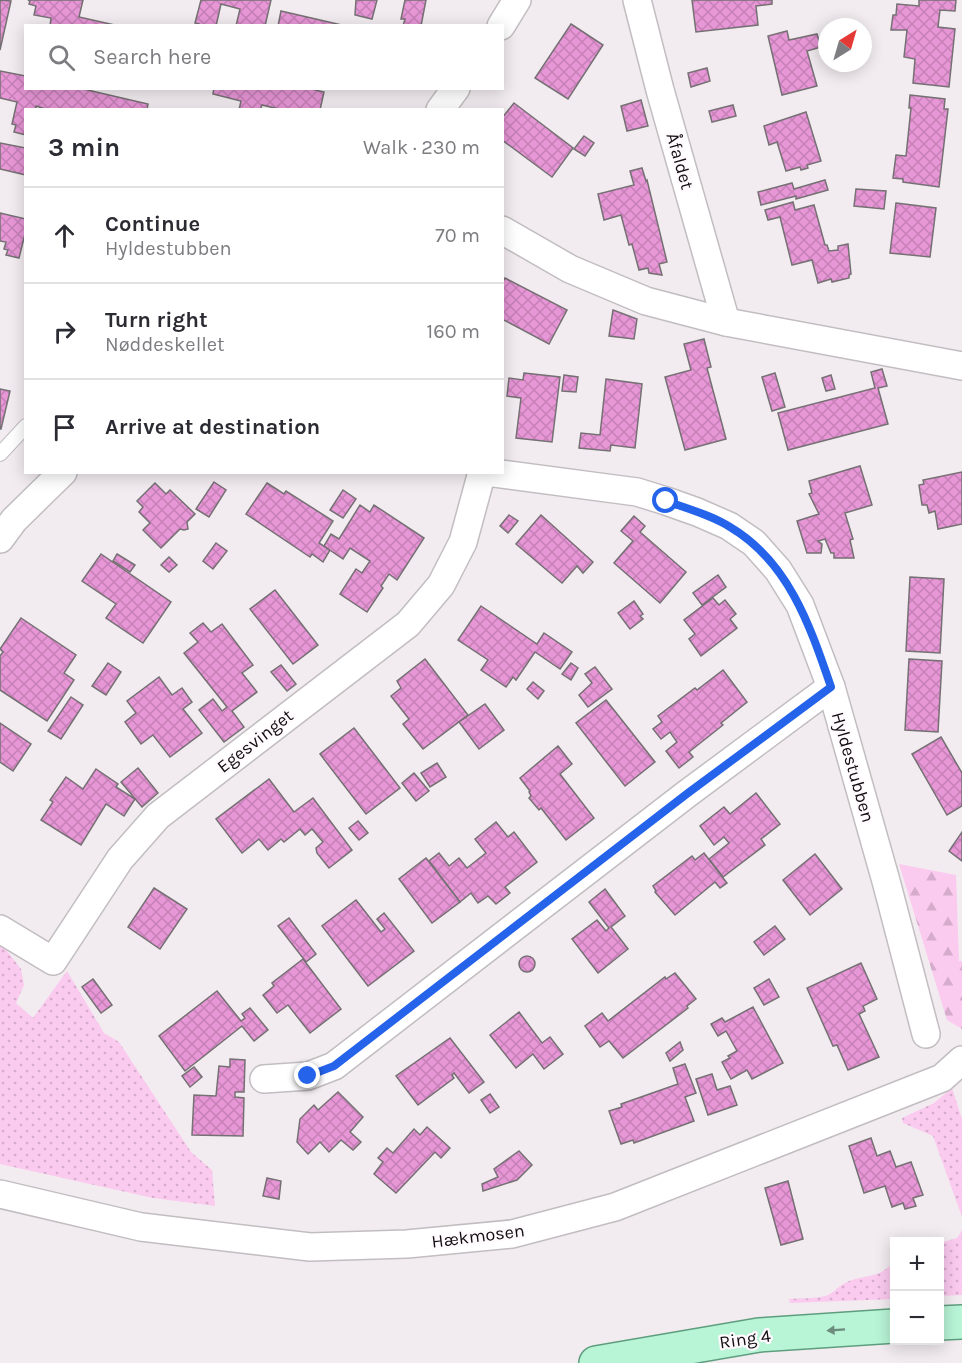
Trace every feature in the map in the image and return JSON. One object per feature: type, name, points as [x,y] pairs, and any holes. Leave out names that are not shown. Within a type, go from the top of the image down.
[{"type":"main road","name":"Ring 4","points":[[596,1363],[759,1335],[890,1326]]},
{"type":"street","points":[[502,24],[517,0]]},
{"type":"street","name":"Åfaldet","points":[[637,0],[660,90],[726,322]]},
{"type":"street","points":[[441,108],[455,90]]},
{"type":"street","points":[[504,231],[570,269],[646,301],[726,322],[962,366]]},
{"type":"street","points":[[0,539],[14,520],[61,474]]},
{"type":"street","name":"Egesvinget","points":[[0,929],[53,961],[120,858],[158,816],[408,624],[441,585],[462,542],[483,474]]},
{"type":"street","name":"Hyldestubben","points":[[499,474],[637,492],[696,512],[729,526],[754,543],[778,570],[800,605],[831,687],[886,881],[926,1034]]},
{"type":"street","points":[[264,1079],[308,1076],[334,1066],[688,793],[831,687]]},
{"type":"street","name":"Hækmosen","points":[[0,1194],[141,1227],[310,1247],[406,1244],[512,1234],[615,1208],[942,1078],[962,1060]]},
{"type":"lane","points":[[0,453],[24,428]]},
{"type":"green space","points":[[899,864],[956,875],[959,961],[962,961],[962,1029],[947,1020]]},
{"type":"green space","points":[[0,942],[21,969],[24,985],[16,1003],[33,1018],[67,971],[104,1033],[119,1042],[191,1152],[212,1170],[215,1206],[153,1198],[0,1164]]},
{"type":"green space","points":[[952,1088],[962,1119],[962,1217],[933,1136],[903,1123],[902,1118],[934,1103]]},
{"type":"green space","points":[[962,1230],[962,1295],[944,1296],[944,1242],[957,1238]]},
{"type":"green space","points":[[890,1265],[890,1299],[790,1303],[789,1299],[828,1295],[843,1284],[876,1274]]},
{"type":"building","points":[[0,0],[11,1],[0,50]]},
{"type":"building","points":[[28,0],[83,0],[79,17],[110,24],[50,24],[51,18],[34,15],[36,6],[29,4]]},
{"type":"building","points":[[201,0],[271,0],[265,24],[236,24],[240,9],[221,4],[216,24],[195,23]]},
{"type":"building","points":[[356,0],[377,0],[372,19],[355,15]]},
{"type":"building","points":[[405,0],[426,0],[421,24],[404,24],[405,19],[401,19]]},
{"type":"building","points":[[692,0],[772,0],[772,4],[756,6],[758,25],[696,32]]},
{"type":"building","points":[[919,0],[956,0],[955,11],[940,10],[938,27],[955,29],[949,87],[913,83],[915,59],[904,57],[907,30],[891,30],[897,4],[919,6]]},
{"type":"building","points":[[281,11],[337,24],[278,24]]},
{"type":"building","points":[[571,24],[603,45],[568,99],[535,78]]},
{"type":"building","points":[[787,31],[789,40],[817,34],[818,48],[807,51],[817,86],[782,95],[768,36]]},
{"type":"building","points":[[707,68],[710,81],[691,87],[688,73]]},
{"type":"building","points":[[0,71],[24,76],[24,90],[88,90],[148,104],[147,108],[42,108],[36,106],[36,108],[24,108],[24,134],[14,132],[16,125],[12,124],[17,102],[0,98]]},
{"type":"building","points":[[214,90],[316,90],[324,92],[320,108],[275,108],[262,105],[261,108],[239,108],[241,101],[213,94]]},
{"type":"building","points":[[910,95],[945,99],[944,109],[948,109],[939,187],[903,182],[903,179],[893,178],[896,155],[906,156],[911,108],[909,108]]},
{"type":"building","points":[[641,100],[648,126],[627,131],[621,106]]},
{"type":"building","points":[[514,103],[573,148],[552,177],[504,141],[504,116]]},
{"type":"building","points":[[733,105],[736,116],[712,122],[709,111]]},
{"type":"building","points":[[806,112],[821,161],[807,165],[808,168],[801,170],[800,167],[786,171],[777,142],[769,145],[764,126]]},
{"type":"building","points":[[584,136],[594,143],[585,156],[574,149]]},
{"type":"building","points":[[0,143],[24,148],[24,175],[0,169]]},
{"type":"building","points":[[642,168],[667,262],[659,264],[662,275],[649,273],[648,268],[639,270],[621,215],[604,220],[598,194],[634,185],[630,171]]},
{"type":"building","points":[[825,180],[828,190],[761,205],[758,192],[792,183],[794,189]]},
{"type":"building","points":[[856,189],[886,191],[884,209],[854,206]]},
{"type":"building","points":[[793,202],[795,210],[814,205],[825,245],[829,251],[838,250],[838,246],[848,244],[851,274],[849,278],[832,282],[831,279],[818,283],[812,260],[792,265],[780,217],[768,220],[765,210]]},
{"type":"building","points":[[896,203],[936,208],[930,257],[890,253]]},
{"type":"building","points":[[0,213],[24,219],[24,238],[19,258],[6,255],[8,250],[4,249],[6,242],[0,241]]},
{"type":"building","points":[[505,278],[567,310],[549,344],[504,320]]},
{"type":"building","points":[[613,310],[637,319],[634,339],[609,336]]},
{"type":"building","points":[[704,339],[711,367],[707,368],[726,439],[685,450],[665,377],[691,370],[684,344]]},
{"type":"building","points":[[882,369],[887,386],[878,388],[888,424],[788,450],[778,413],[875,388],[871,372]]},
{"type":"building","points":[[524,373],[560,377],[552,442],[516,438],[521,398],[507,396],[509,378],[523,380]]},
{"type":"building","points":[[775,373],[785,407],[772,411],[762,377]]},
{"type":"building","points":[[564,375],[578,377],[576,392],[562,391]]},
{"type":"building","points":[[831,375],[835,389],[826,391],[822,378]]},
{"type":"building","points":[[606,379],[642,384],[635,448],[611,445],[610,451],[579,448],[581,433],[600,435]]},
{"type":"building","points":[[0,389],[10,391],[1,429],[0,429]]},
{"type":"building","points":[[860,466],[872,505],[845,513],[853,539],[850,540],[854,558],[834,558],[834,553],[831,553],[825,539],[818,541],[822,544],[821,553],[807,553],[797,521],[819,514],[809,494],[812,493],[809,481]]},
{"type":"building","points":[[962,472],[962,524],[938,529],[935,511],[929,513],[927,505],[922,505],[919,485],[924,484],[923,480]]},
{"type":"building","points":[[214,482],[226,490],[209,517],[196,509]]},
{"type":"building","points":[[155,483],[166,494],[170,490],[195,514],[187,522],[188,529],[180,529],[161,548],[143,530],[150,523],[139,512],[143,507],[137,501]]},
{"type":"building","points":[[267,483],[284,494],[286,491],[333,521],[319,543],[330,550],[323,562],[312,554],[310,557],[246,514]]},
{"type":"building","points":[[343,490],[356,499],[343,518],[330,510]]},
{"type":"building","points":[[360,505],[370,512],[374,505],[424,538],[397,580],[389,574],[381,586],[383,588],[367,612],[340,594],[356,569],[362,573],[370,561],[350,548],[343,559],[324,546],[331,534],[339,539]]},
{"type":"building","points":[[509,515],[518,521],[508,533],[500,526]]},
{"type":"building","points":[[541,515],[593,562],[583,573],[577,566],[562,583],[516,544]]},
{"type":"building","points":[[634,516],[645,526],[640,532],[686,572],[660,603],[614,563],[633,541],[621,531]]},
{"type":"building","points":[[216,543],[227,551],[213,569],[203,561]]},
{"type":"building","points":[[101,554],[171,602],[143,643],[106,618],[116,604],[82,581]]},
{"type":"building","points":[[117,554],[135,565],[130,572],[113,561]]},
{"type":"building","points":[[169,557],[177,565],[169,572],[161,565]]},
{"type":"building","points":[[718,575],[726,587],[702,605],[693,593]]},
{"type":"building","points":[[910,577],[944,579],[940,653],[906,651]]},
{"type":"building","points":[[275,590],[318,645],[293,664],[250,609]]},
{"type":"building","points":[[713,598],[719,605],[725,600],[736,614],[730,619],[737,628],[701,656],[689,639],[695,634],[684,620]]},
{"type":"building","points":[[634,601],[643,614],[640,616],[643,619],[630,629],[618,613]]},
{"type":"building","points":[[481,606],[537,644],[544,633],[572,652],[560,669],[535,652],[516,680],[513,677],[506,687],[481,670],[488,660],[458,640]]},
{"type":"building","points":[[21,618],[76,655],[64,673],[74,680],[47,721],[0,690],[0,656],[3,652],[0,649]]},
{"type":"building","points":[[203,623],[211,632],[222,624],[253,665],[242,673],[257,692],[232,711],[244,727],[224,742],[199,710],[213,699],[222,711],[227,707],[184,653],[198,642],[190,633]]},
{"type":"building","points":[[425,659],[468,715],[423,749],[403,724],[409,719],[391,696],[401,688],[397,681]]},
{"type":"building","points":[[909,659],[942,661],[938,732],[905,730]]},
{"type":"building","points":[[108,663],[121,672],[106,695],[92,686]]},
{"type":"building","points":[[571,663],[578,668],[571,680],[562,674]]},
{"type":"building","points":[[281,665],[296,684],[287,691],[271,672]]},
{"type":"building","points":[[595,667],[612,689],[588,707],[579,695],[592,683],[585,674]]},
{"type":"building","points":[[723,670],[747,702],[689,752],[693,757],[679,768],[666,751],[677,742],[670,732],[661,739],[653,729],[662,722],[658,716]]},
{"type":"building","points":[[159,677],[172,695],[182,688],[192,702],[183,709],[202,733],[170,757],[153,735],[141,744],[125,722],[136,713],[127,701]]},
{"type":"building","points":[[533,682],[544,691],[538,699],[527,689]]},
{"type":"building","points":[[71,697],[83,705],[61,739],[48,731]]},
{"type":"building","points":[[606,700],[655,762],[625,786],[576,723]]},
{"type":"building","points":[[485,704],[504,730],[479,749],[459,722]]},
{"type":"building","points":[[0,723],[31,744],[13,771],[0,762]]},
{"type":"building","points":[[354,728],[400,788],[366,814],[320,754]]},
{"type":"building","points":[[941,737],[962,773],[962,806],[947,815],[912,754]]},
{"type":"building","points":[[558,746],[572,764],[560,774],[594,818],[566,840],[541,808],[539,810],[529,798],[530,791],[520,778]]},
{"type":"building","points":[[437,763],[446,777],[430,787],[421,773]]},
{"type":"building","points":[[138,768],[158,793],[142,807],[121,782]]},
{"type":"building","points":[[96,769],[118,784],[116,787],[135,799],[124,816],[106,804],[81,845],[41,820],[53,802],[50,800],[66,777],[83,789]]},
{"type":"building","points":[[414,773],[429,791],[416,801],[402,783]]},
{"type":"building","points":[[269,779],[294,812],[313,798],[352,850],[329,868],[317,853],[316,848],[323,842],[312,829],[305,835],[300,829],[284,842],[281,839],[268,850],[259,839],[242,853],[216,819]]},
{"type":"building","points":[[756,793],[780,824],[761,839],[765,845],[723,877],[709,859],[729,843],[724,837],[714,845],[700,826],[724,807],[730,814]]},
{"type":"building","points":[[358,821],[368,833],[359,840],[349,828]]},
{"type":"building","points":[[496,822],[508,837],[514,832],[537,862],[505,887],[510,893],[496,904],[488,896],[478,903],[471,893],[460,902],[429,861],[439,853],[449,866],[459,858],[467,868],[486,853],[475,839]]},
{"type":"building","points":[[962,832],[962,861],[949,851]]},
{"type":"building","points":[[704,853],[727,883],[720,888],[715,882],[675,915],[655,892],[653,886],[692,856],[695,860]]},
{"type":"building","points":[[815,854],[842,889],[810,915],[783,880]]},
{"type":"building","points":[[426,858],[460,902],[432,923],[399,879]]},
{"type":"building","points":[[154,888],[187,909],[160,949],[128,927]]},
{"type":"building","points":[[605,889],[625,916],[611,927],[628,949],[598,973],[572,939],[597,920],[606,931],[609,928],[589,902]]},
{"type":"building","points":[[356,900],[381,932],[385,929],[377,919],[384,913],[414,951],[368,986],[322,926]]},
{"type":"building","points":[[289,918],[316,954],[306,962],[278,926]]},
{"type":"building","points":[[775,926],[785,939],[764,955],[754,942]]},
{"type":"building","points":[[524,956],[530,956],[535,964],[533,970],[524,972],[519,967],[519,961]]},
{"type":"building","points":[[303,959],[341,1009],[310,1033],[288,1005],[277,1013],[263,995],[274,986],[272,983]]},
{"type":"building","points":[[861,963],[877,999],[863,1006],[865,1011],[859,1014],[879,1057],[848,1070],[837,1045],[833,1046],[807,988]]},
{"type":"building","points":[[675,973],[696,999],[687,1006],[688,1008],[623,1058],[609,1041],[600,1047],[585,1026],[602,1013],[608,1021],[665,977],[666,979]]},
{"type":"building","points":[[93,979],[112,1005],[101,1013],[82,987]]},
{"type":"building","points":[[769,979],[779,997],[764,1005],[754,988]]},
{"type":"building","points":[[217,991],[241,1021],[245,1018],[242,1014],[250,1008],[268,1030],[254,1041],[242,1026],[185,1071],[159,1036]]},
{"type":"building","points":[[753,1007],[783,1063],[752,1079],[747,1070],[731,1079],[722,1062],[737,1051],[726,1031],[718,1036],[711,1024],[722,1018],[725,1022]]},
{"type":"building","points":[[519,1012],[542,1043],[550,1037],[563,1054],[544,1069],[533,1054],[516,1068],[490,1035]]},
{"type":"building","points":[[450,1038],[484,1082],[469,1093],[454,1073],[452,1075],[454,1078],[418,1105],[396,1076]]},
{"type":"building","points":[[680,1042],[683,1050],[670,1061],[666,1053]]},
{"type":"building","points":[[230,1059],[245,1060],[244,1092],[235,1092],[235,1097],[244,1098],[243,1136],[192,1135],[194,1095],[216,1096],[219,1066],[230,1067]]},
{"type":"building","points":[[685,1064],[696,1093],[685,1097],[694,1121],[634,1143],[633,1140],[621,1144],[609,1111],[622,1107],[621,1104],[678,1084],[673,1068]]},
{"type":"building","points":[[194,1067],[202,1077],[190,1087],[182,1076]]},
{"type":"building","points":[[712,1074],[717,1090],[730,1086],[737,1105],[708,1115],[696,1079]]},
{"type":"building","points":[[338,1092],[363,1117],[350,1132],[361,1142],[353,1150],[341,1140],[329,1152],[320,1142],[308,1154],[297,1142],[300,1119],[314,1105],[318,1110]]},
{"type":"building","points":[[490,1094],[499,1107],[490,1113],[481,1100]]},
{"type":"building","points":[[427,1127],[450,1148],[441,1158],[435,1152],[396,1193],[374,1174],[383,1162],[378,1158],[387,1148],[393,1153],[414,1129],[420,1135]]},
{"type":"building","points":[[871,1138],[877,1156],[890,1151],[896,1167],[911,1162],[923,1195],[913,1198],[916,1206],[905,1209],[903,1203],[892,1207],[885,1186],[864,1193],[849,1146]]},
{"type":"building","points":[[519,1151],[532,1165],[517,1180],[483,1191],[482,1184],[498,1177],[494,1169]]},
{"type":"building","points":[[267,1178],[281,1181],[279,1199],[263,1196]]},
{"type":"building","points":[[788,1181],[803,1239],[781,1245],[765,1188]]},
{"type":"route","points":[[308,1076],[334,1066],[688,793],[831,687],[800,605],[778,570],[754,543],[729,526],[666,501]]}]
